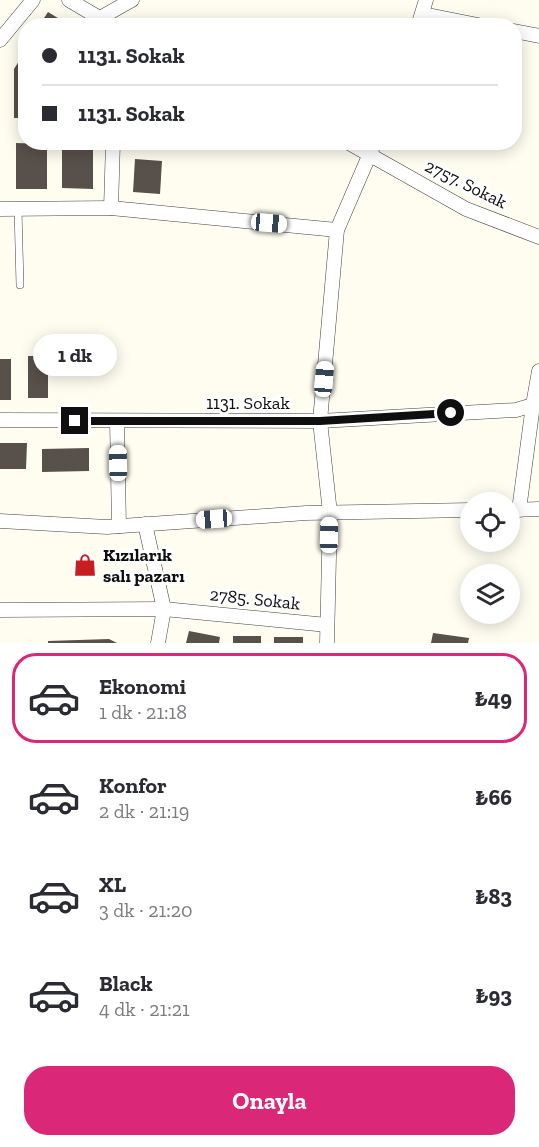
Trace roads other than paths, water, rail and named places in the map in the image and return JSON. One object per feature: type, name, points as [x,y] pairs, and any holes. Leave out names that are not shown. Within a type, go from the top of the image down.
[{"type":"street","points":[[18,18],[33,0]]},
{"type":"street","points":[[69,0],[99,18]]},
{"type":"street","points":[[111,18],[132,0]]},
{"type":"street","points":[[421,18],[426,0]]},
{"type":"street","points":[[0,40],[18,18]]},
{"type":"street","points":[[522,33],[539,36]]},
{"type":"street","points":[[111,208],[113,150]]},
{"type":"street","points":[[327,643],[330,513],[320,421],[337,230],[371,150]]},
{"type":"street","name":"2757. Sokak","points":[[375,150],[466,208],[539,237]]},
{"type":"street","points":[[0,209],[111,208],[337,230]]},
{"type":"street","points":[[518,492],[539,371]]},
{"type":"street","name":"1131. Sokak","points":[[0,420],[320,421],[516,410],[533,405]]},
{"type":"street","points":[[117,421],[119,526]]},
{"type":"street","points":[[520,510],[539,509]]},
{"type":"street","points":[[0,521],[119,526],[330,513],[460,510]]},
{"type":"street","points":[[145,524],[164,609],[158,643]]},
{"type":"street","name":"2785. Sokak","points":[[0,610],[164,609],[327,625]]},
{"type":"lane","points":[[18,209],[20,285]]},
{"type":"place","name":"Kızılarık salı pazarı","points":[[85,565]]}]
